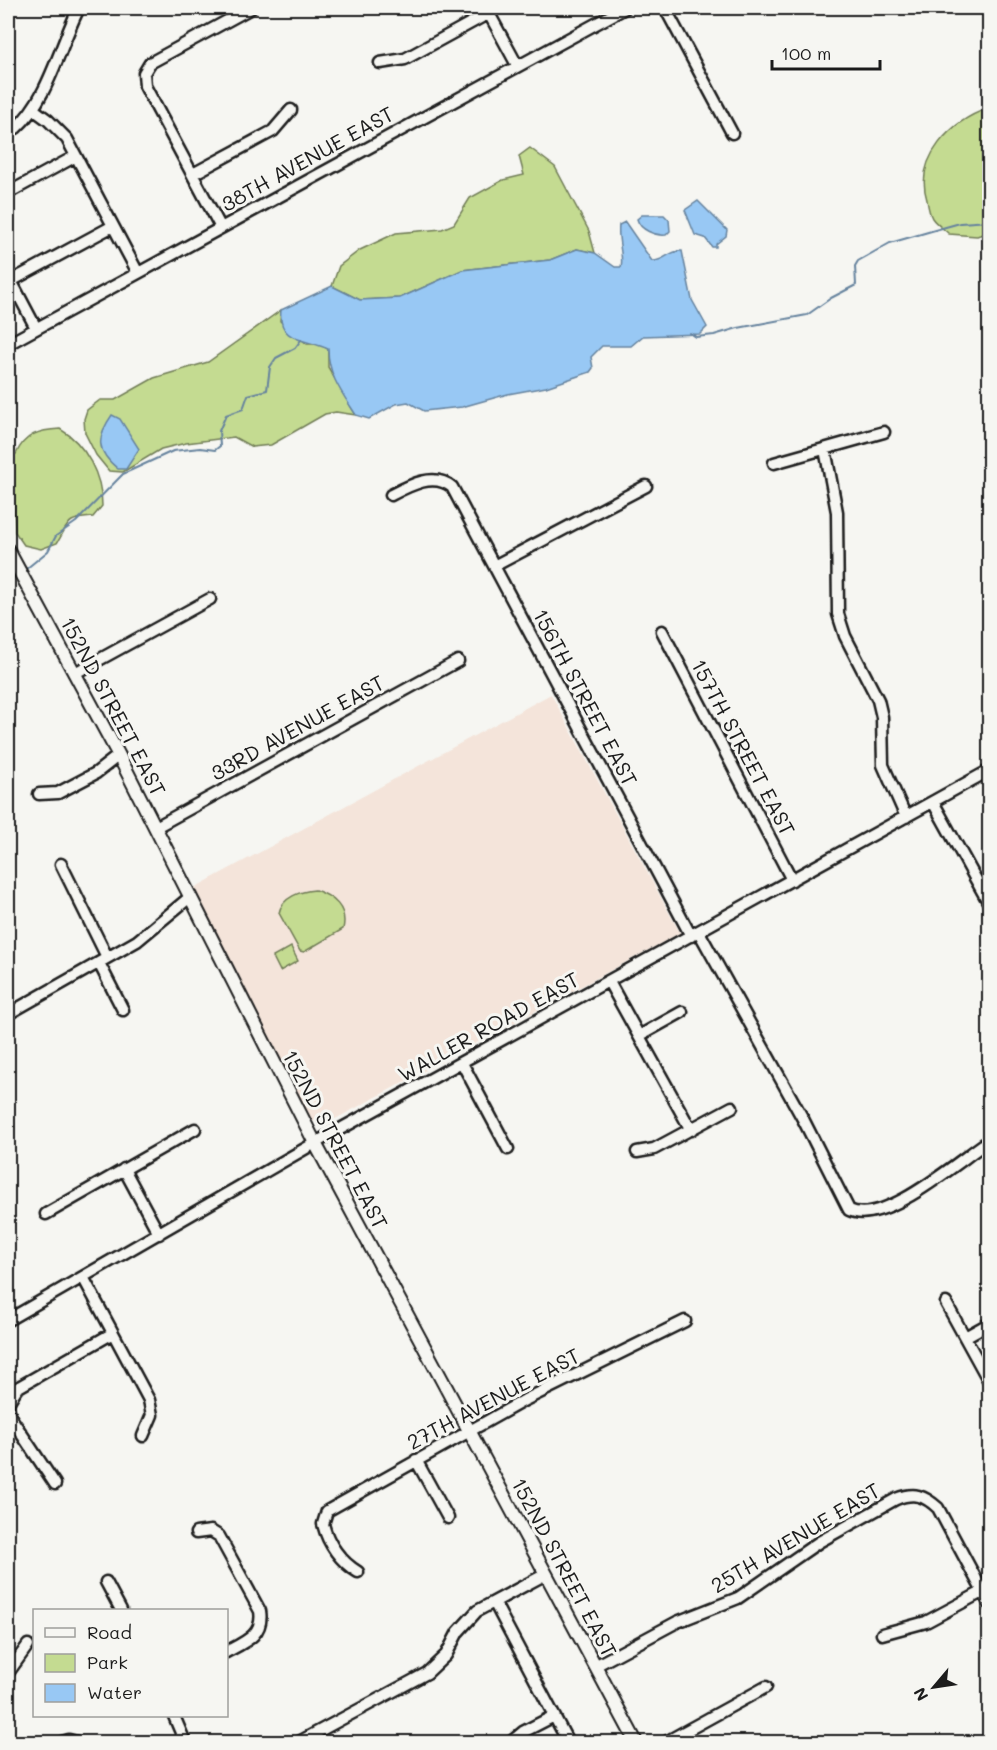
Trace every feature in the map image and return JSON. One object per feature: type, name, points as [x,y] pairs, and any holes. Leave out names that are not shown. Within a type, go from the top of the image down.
[{"type":"main road","name":"152ND STREET EAST","points":[[8,550],[119,755],[315,1143],[636,1743]]},
{"type":"street","points":[[16,128],[33,110],[79,8]]},
{"type":"street","points":[[221,228],[145,86],[144,76],[150,63],[251,8]]},
{"type":"street","name":"38TH AVENUE EAST","points":[[8,344],[625,8]]},
{"type":"street","points":[[664,8],[732,133]]},
{"type":"street","points":[[380,63],[405,59],[488,10],[517,65]]},
{"type":"street","points":[[33,110],[62,133],[138,273]]},
{"type":"street","points":[[193,174],[273,131],[291,110]]},
{"type":"street","points":[[8,193],[76,156]]},
{"type":"street","points":[[36,328],[9,278],[113,226]]},
{"type":"street","points":[[774,463],[884,432]]},
{"type":"street","points":[[825,449],[837,512],[838,614],[845,636],[878,700],[882,717],[883,765],[906,817]]},
{"type":"street","name":"156TH STREET EAST","points":[[391,495],[420,482],[442,479],[452,487],[695,934],[803,1119],[849,1210],[858,1214],[867,1214],[913,1194],[940,1178],[958,1161],[990,1140]]},
{"type":"street","points":[[494,566],[646,486]]},
{"type":"street","points":[[75,673],[210,599]]},
{"type":"street","name":"157TH STREET EAST","points":[[662,631],[792,880]]},
{"type":"street","name":"33RD AVENUE EAST","points":[[156,827],[458,661]]},
{"type":"street","points":[[39,794],[58,793],[96,773],[119,755]]},
{"type":"street","name":"WALLER ROAD EAST","points":[[8,1320],[315,1143],[990,770]]},
{"type":"street","points":[[933,802],[990,905]]},
{"type":"street","points":[[61,864],[123,1010]]},
{"type":"street","points":[[8,1014],[159,926],[190,897]]},
{"type":"street","points":[[609,982],[691,1130]]},
{"type":"street","points":[[639,1036],[682,1012]]},
{"type":"street","points":[[462,1063],[508,1149]]},
{"type":"street","points":[[637,1152],[654,1149],[732,1107]]},
{"type":"street","points":[[46,1214],[195,1129]]},
{"type":"street","points":[[124,1169],[159,1234]]},
{"type":"street","points":[[83,1277],[150,1400],[151,1421],[143,1436]]},
{"type":"street","points":[[946,1303],[990,1383]]},
{"type":"street","name":"27TH AVENUE EAST","points":[[358,1572],[340,1558],[324,1528],[324,1516],[339,1503],[470,1431],[685,1321]]},
{"type":"street","points":[[965,1337],[990,1323]]},
{"type":"street","points":[[55,1484],[11,1418],[8,1404],[16,1388],[113,1333]]},
{"type":"street","points":[[416,1460],[448,1518]]},
{"type":"street","name":"25TH AVENUE EAST","points":[[596,1666],[677,1622],[738,1598],[808,1548],[896,1499],[910,1494],[921,1495],[938,1508],[982,1592]]},
{"type":"street","points":[[196,1533],[211,1532],[219,1536],[260,1611],[259,1628],[253,1636],[228,1651]]},
{"type":"street","points":[[299,1743],[427,1673],[446,1654],[465,1623],[477,1611],[546,1574]]},
{"type":"street","points":[[106,1582],[121,1609]]},
{"type":"street","points":[[882,1634],[926,1622],[982,1592],[990,1605]]},
{"type":"street","points":[[494,1602],[568,1743]]},
{"type":"street","points":[[8,1673],[28,1645]]},
{"type":"street","points":[[666,1743],[766,1687]]},
{"type":"street","points":[[511,1743],[523,1732],[554,1716]]},
{"type":"street","points":[[174,1717],[185,1743]]},
{"type":"street","points":[[62,1743],[76,1742]]},
{"type":"shaded area","points":[[551,694],[680,933],[326,1124],[310,1120],[192,889]]},
{"type":"green space","points":[[989,108],[989,232],[977,236],[949,234],[930,214],[924,185],[926,170],[931,156],[949,132],[961,122]]},
{"type":"green space","points":[[530,148],[555,167],[589,231],[595,253],[577,249],[550,260],[462,270],[400,298],[360,300],[332,286],[339,266],[360,250],[396,233],[442,229],[454,224],[470,198],[503,180],[524,175],[519,156]]},
{"type":"green space","points":[[281,310],[280,321],[307,344],[319,344],[328,349],[328,367],[356,415],[336,412],[325,414],[271,445],[252,447],[234,437],[186,443],[161,449],[123,472],[109,471],[96,455],[85,433],[84,419],[87,410],[100,400],[115,400],[154,378],[208,362]]},
{"type":"green space","points":[[60,429],[78,443],[91,462],[99,483],[102,506],[93,517],[77,519],[69,523],[57,543],[41,549],[24,545],[15,532],[14,503],[8,493],[8,458],[16,454],[24,442],[34,434]]},
{"type":"green space","points":[[315,890],[338,904],[343,915],[343,929],[304,952],[300,951],[279,913],[288,899],[298,893]]},
{"type":"green space","points":[[291,947],[298,961],[280,971],[273,957]]},
{"type":"water","points":[[698,201],[727,230],[726,236],[716,244],[716,247],[712,247],[705,238],[695,235],[685,210]]},
{"type":"water","points":[[642,215],[664,215],[669,220],[670,231],[666,235],[648,231],[637,219]]},
{"type":"water","points":[[625,222],[652,261],[682,251],[692,300],[707,327],[700,334],[643,336],[631,346],[602,346],[591,357],[593,368],[590,372],[546,387],[508,394],[462,407],[424,411],[408,402],[396,404],[369,419],[356,415],[341,391],[330,367],[328,349],[295,338],[284,329],[281,321],[281,310],[332,286],[360,300],[400,298],[462,270],[550,260],[577,249],[595,253],[615,267],[621,267],[619,225]]},
{"type":"water","points":[[112,415],[120,419],[139,449],[126,469],[118,469],[102,450],[101,437]]},
{"type":"waterway","points":[[690,333],[696,337],[714,335],[807,315],[831,298],[856,285],[855,266],[858,261],[890,243],[960,223],[990,221]]},
{"type":"waterway","points":[[26,569],[48,551],[56,536],[76,522],[123,474],[173,451],[200,448],[215,450],[220,446],[219,431],[226,415],[243,409],[248,395],[267,390],[270,367],[276,358],[295,348],[301,340]]},
{"type":"waterway","points":[[8,580],[15,576]]}]
